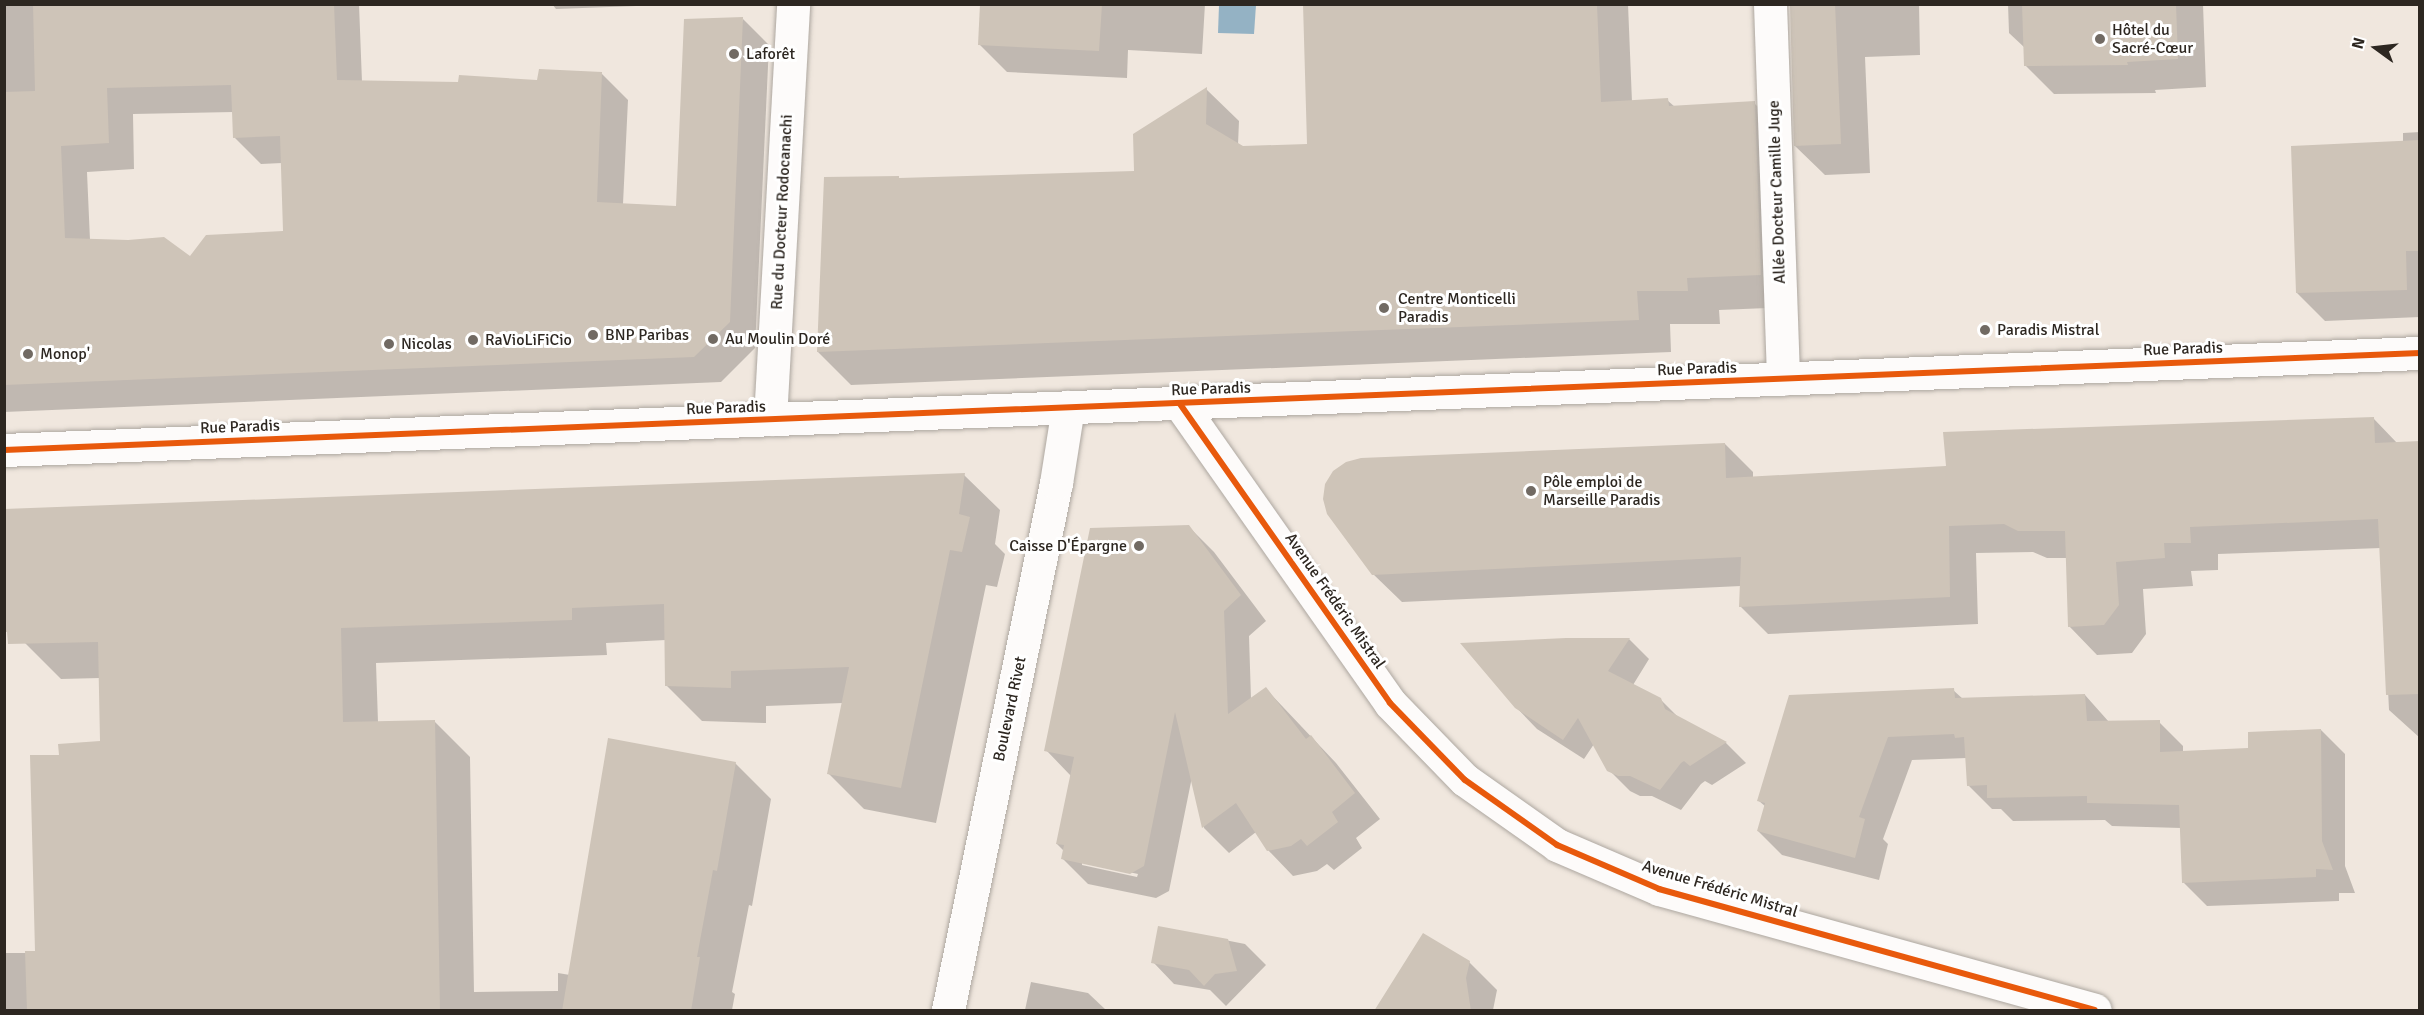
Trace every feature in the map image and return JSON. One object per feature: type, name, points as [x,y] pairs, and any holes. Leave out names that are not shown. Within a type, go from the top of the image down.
[{"type":"street","name":"Rue du Docteur Rodocanachi","points":[[770,419],[793,4]]},
{"type":"street","name":"Allée Docteur Camille Juge","points":[[1770,4],[1783,379]]},
{"type":"street","name":"Rue Paradis","points":[[4,450],[2420,353]]},
{"type":"street","name":"Avenue Frédéric Mistral","points":[[1180,404],[1390,703],[1465,780],[1557,845],[1659,889],[2095,1011]]},
{"type":"street","name":"Boulevard Rivet","points":[[948,1011],[1056,483],[1068,407]]},
{"type":"water","points":[[1219,5],[1256,5],[1254,34],[1218,33]]},
{"type":"building","points":[[33,4],[334,4],[337,80],[458,82],[459,75],[537,80],[539,69],[602,72],[597,202],[676,206],[684,19],[743,17],[730,322],[694,357],[4,385],[4,92],[35,91]],"holes":[[[231,85],[233,138],[280,136],[283,231],[206,235],[190,256],[164,237],[128,240],[65,238],[61,146],[109,143],[107,88]]]},
{"type":"building","points":[[980,4],[1102,4],[1099,51],[978,45]]},
{"type":"building","points":[[1303,4],[1597,4],[1601,102],[1668,98],[1669,106],[1755,101],[1761,275],[1687,278],[1688,291],[1637,291],[1639,320],[817,352],[824,177],[899,176],[899,178],[1134,171],[1133,134],[1207,87],[1206,124],[1243,146],[1307,144]]},
{"type":"building","points":[[1790,4],[1835,4],[1841,144],[1794,146]]},
{"type":"building","name":"Hôtel du Sacré-Cœur","points":[[2022,4],[2176,4],[2178,59],[2127,62],[2128,65],[2024,66]]},
{"type":"building","points":[[2420,140],[2420,251],[2406,251],[2407,290],[2296,293],[2291,146]]},
{"type":"building","points":[[2374,417],[2375,443],[2420,441],[2420,694],[2386,695],[2378,519],[2190,527],[2191,543],[2164,543],[2165,558],[2116,562],[2119,605],[2104,625],[2068,627],[2065,531],[2018,531],[2004,524],[1949,526],[1950,597],[1739,607],[1741,557],[1372,575],[1327,514],[1323,499],[1325,484],[1333,471],[1346,462],[1361,458],[1725,443],[1726,478],[1946,466],[1943,432]]},
{"type":"building","points":[[965,473],[959,514],[970,517],[962,552],[950,550],[901,788],[827,774],[849,667],[731,671],[731,688],[665,686],[664,604],[572,608],[572,620],[341,628],[343,722],[435,720],[440,1011],[27,1011],[25,951],[35,951],[30,755],[59,755],[58,744],[100,741],[98,642],[8,644],[7,632],[4,632],[4,509]]},
{"type":"building","points":[[1189,525],[1241,595],[1224,611],[1228,714],[1266,687],[1306,739],[1311,735],[1355,793],[1332,812],[1338,822],[1307,846],[1301,839],[1291,846],[1267,851],[1236,803],[1202,828],[1175,712],[1144,866],[1130,874],[1061,859],[1064,845],[1056,844],[1074,757],[1044,751],[1090,528]]},
{"type":"building","points":[[1566,638],[1630,638],[1608,671],[1661,698],[1665,709],[1727,742],[1690,766],[1684,761],[1681,763],[1660,790],[1630,776],[1618,776],[1607,771],[1578,718],[1563,740],[1515,708],[1460,643]]},
{"type":"building","points":[[1954,688],[1955,698],[2085,694],[2087,721],[2160,720],[2160,752],[2248,748],[2248,732],[2321,729],[2322,841],[2333,870],[2316,869],[2316,877],[2182,883],[2179,805],[2087,803],[2087,796],[1987,798],[1987,785],[1967,786],[1964,737],[1955,738],[1954,734],[1888,737],[1859,817],[1865,819],[1855,858],[1757,831],[1765,803],[1757,801],[1789,695]]},
{"type":"building","points":[[608,738],[736,762],[717,871],[713,870],[697,957],[700,957],[691,1011],[562,1011]]},
{"type":"building","points":[[1158,926],[1228,939],[1237,971],[1215,974],[1204,986],[1189,970],[1151,963]]},
{"type":"building","points":[[1423,933],[1470,961],[1466,978],[1471,1011],[1374,1011]]},
{"type":"cycle path","points":[[4,450],[2420,353]]},
{"type":"cycle path","points":[[1180,404],[1390,703],[1465,780],[1557,845],[1659,889],[2095,1010]]},
{"type":"place","name":"Hôtel du Sacré-Cœur","points":[[2100,39]]},
{"type":"place","name":"Laforêt","points":[[734,54]]},
{"type":"place","name":"Centre Monticelli Paradis","points":[[1384,308]]},
{"type":"place","name":"Paradis Mistral","points":[[1985,330]]},
{"type":"place","name":"BNP Paribas","points":[[593,335]]},
{"type":"place","name":"Au Moulin Doré","points":[[713,339]]},
{"type":"place","name":"RaVioLiFiCio","points":[[473,340]]},
{"type":"place","name":"Nicolas","points":[[389,344]]},
{"type":"place","name":"Monop'","points":[[28,354]]},
{"type":"place","name":"Pôle emploi de Marseille Paradis","points":[[1531,491]]},
{"type":"place","name":"Caisse D'Épargne","points":[[1139,546]]}]
